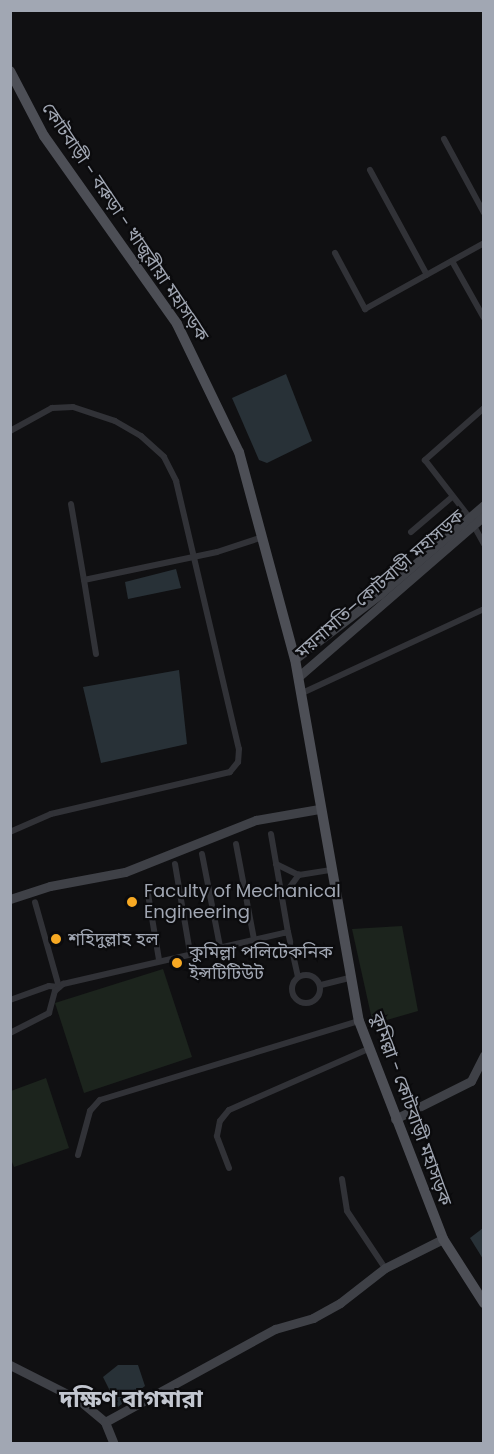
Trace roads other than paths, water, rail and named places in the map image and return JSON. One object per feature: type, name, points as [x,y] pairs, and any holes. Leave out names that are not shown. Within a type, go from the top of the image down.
[{"type":"main road","name":"কোটবাড়ী - বরুড়া - খাজুরীয়া মহাসড়ক","points":[[10,71],[44,136],[189,345],[239,452],[264,537],[295,659],[319,809]]},
{"type":"main road","name":"ময়নামতি–কোটবাড়ী মহাসড়ক","points":[[298,677],[471,521],[483,505]]},
{"type":"main road","name":"ময়নামতি–কোটবাড়ী মহাসড়ক","points":[[295,659],[471,521],[483,516]]},
{"type":"main road","name":"কুমিল্লা - কোটবাড়ী মহাসড়ক","points":[[319,809],[350,978],[359,1021],[368,1049],[443,1239],[483,1303]]},
{"type":"main road","points":[[10,899],[50,886],[125,872],[256,820],[319,809]]},
{"type":"main road","points":[[395,1119],[471,1081],[483,1055]]},
{"type":"main road","points":[[105,1422],[275,1329],[313,1318],[340,1303],[385,1268],[443,1239]]},
{"type":"main road","points":[[10,1365],[79,1401],[105,1422],[114,1443]]},
{"type":"street","points":[[444,139],[483,213]]},
{"type":"street","points":[[370,170],[427,275]]},
{"type":"street","points":[[335,253],[365,309],[483,243]]},
{"type":"street","points":[[452,261],[483,318]]},
{"type":"street","points":[[10,431],[52,408],[73,406],[91,410],[141,436],[164,457],[176,481],[236,728],[238,762],[230,772],[51,814],[10,832]]},
{"type":"street","points":[[483,408],[426,457],[426,464],[471,521],[483,544]]},
{"type":"street","points":[[411,531],[452,497]]},
{"type":"street","points":[[71,504],[96,654]]},
{"type":"street","points":[[84,580],[194,556],[264,537]]},
{"type":"street","points":[[300,694],[483,609]]},
{"type":"street","points":[[271,834],[298,977],[293,994],[298,1001],[314,1000],[321,985]]},
{"type":"street","points":[[236,844],[254,939]]},
{"type":"street","points":[[202,854],[220,946]]},
{"type":"street","points":[[175,864],[190,953]]},
{"type":"street","points":[[276,864],[298,874],[330,870]]},
{"type":"street","points":[[282,898],[298,874]]},
{"type":"street","points":[[148,894],[159,960]]},
{"type":"street","points":[[11,1033],[49,1013],[59,987],[35,902]]},
{"type":"street","points":[[10,1000],[49,986],[59,987],[159,960],[288,932]]},
{"type":"street","points":[[298,977],[313,976],[321,985]]},
{"type":"street","points":[[321,985],[350,978]]},
{"type":"street","points":[[78,1155],[90,1111],[100,1100],[359,1021]]},
{"type":"street","points":[[229,1168],[217,1136],[220,1121],[230,1110],[368,1049]]},
{"type":"street","points":[[342,1179],[347,1211],[385,1268]]},
{"type":"place","name":"Faculty of Mechanical Engineering","points":[[132,902]]},
{"type":"place","name":"শহিদুল্লাহ হল","points":[[56,939]]},
{"type":"place","name":"কুমিল্লা পলিটেকনিক ইন্সটিটিউট","points":[[177,963]]},
{"type":"district","name":"দক্ষিণ বাগমারা","points":[[131,1399]]}]
